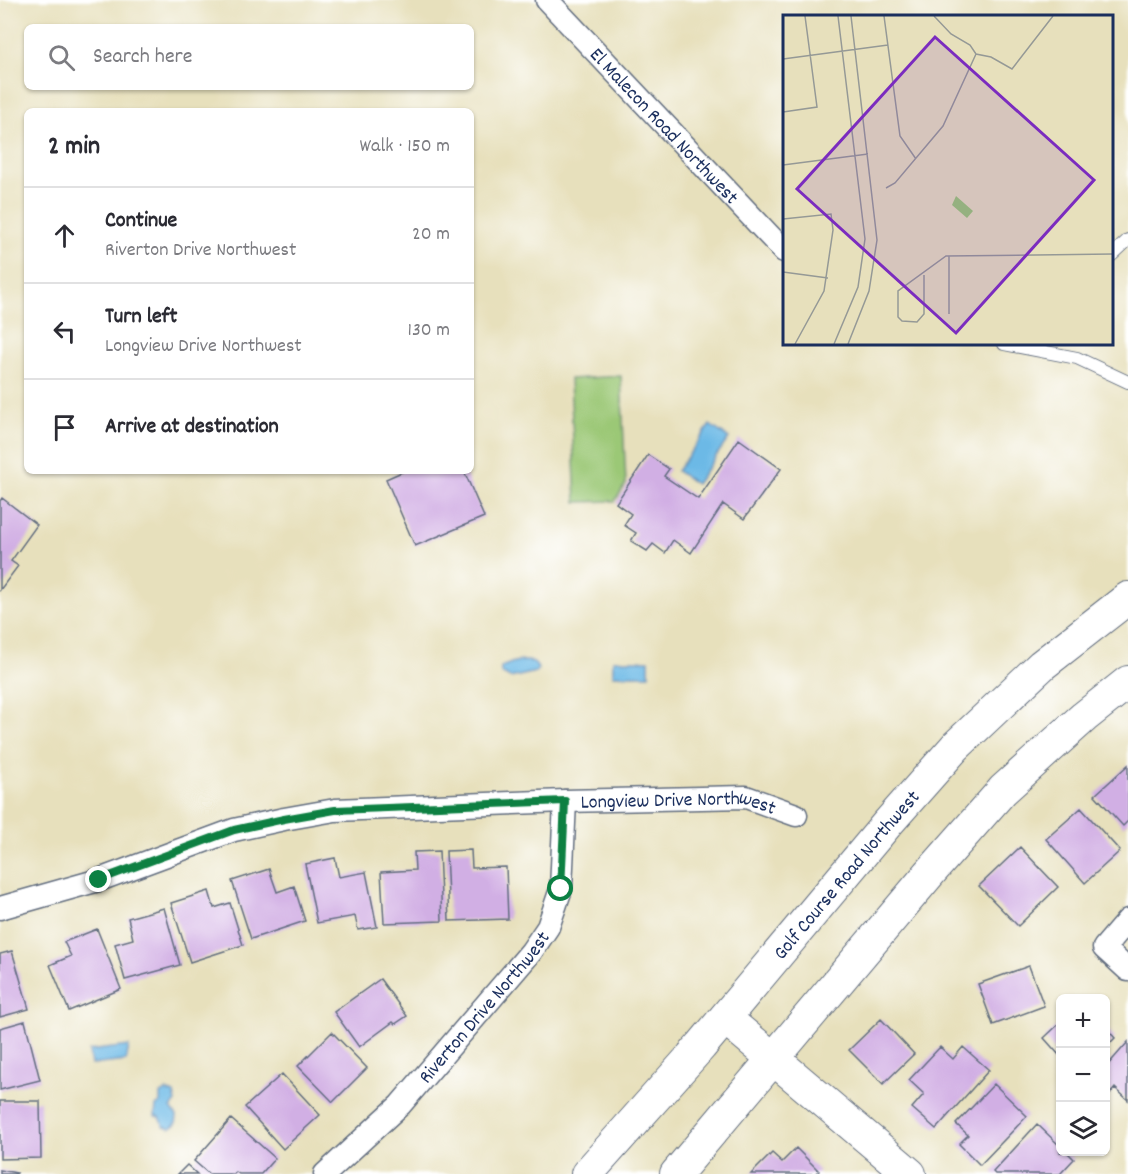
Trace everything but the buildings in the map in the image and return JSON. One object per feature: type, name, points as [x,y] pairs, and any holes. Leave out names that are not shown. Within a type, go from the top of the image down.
[{"type":"main road","name":"Golf Course Road Northwest","points":[[587,1174],[725,1018],[887,824],[956,746],[1042,664],[1128,598]]},
{"type":"main road","points":[[676,1174],[928,874],[1003,790],[1084,717],[1128,682]]},
{"type":"main road","points":[[725,1018],[910,1174]]},
{"type":"street","name":"El Malecon Road Northwest","points":[[547,0],[783,250]]},
{"type":"street","name":"Longview Drive Northwest","points":[[0,908],[99,880],[234,830],[335,810],[565,801],[746,798],[796,815]]},
{"type":"street","name":"Riverton Drive Northwest","points":[[325,1174],[400,1105],[531,952],[548,927],[561,889],[565,801]]},
{"type":"street","points":[[1128,920],[1104,948],[1128,970]]},
{"type":"lane","points":[[1113,254],[1128,240]]},
{"type":"lane","points":[[1014,345],[1077,358],[1128,382]]},
{"type":"green space","points":[[621,376],[626,484],[615,501],[576,502],[570,379]]},
{"type":"water","points":[[710,425],[729,438],[696,484],[677,471]]},
{"type":"water","points":[[613,660],[649,660],[649,675],[613,675]]},
{"type":"water","points":[[524,661],[534,663],[538,669],[536,672],[510,678],[501,673],[501,667]]},
{"type":"water","points":[[129,1046],[126,1061],[91,1065],[89,1051]]},
{"type":"water","points":[[166,1091],[174,1094],[176,1102],[171,1108],[177,1116],[176,1124],[170,1128],[164,1126],[160,1117],[155,1116],[156,1106],[160,1103],[160,1095]]},
{"type":"route","points":[[99,880],[234,830],[335,810],[565,801],[561,889]]}]
